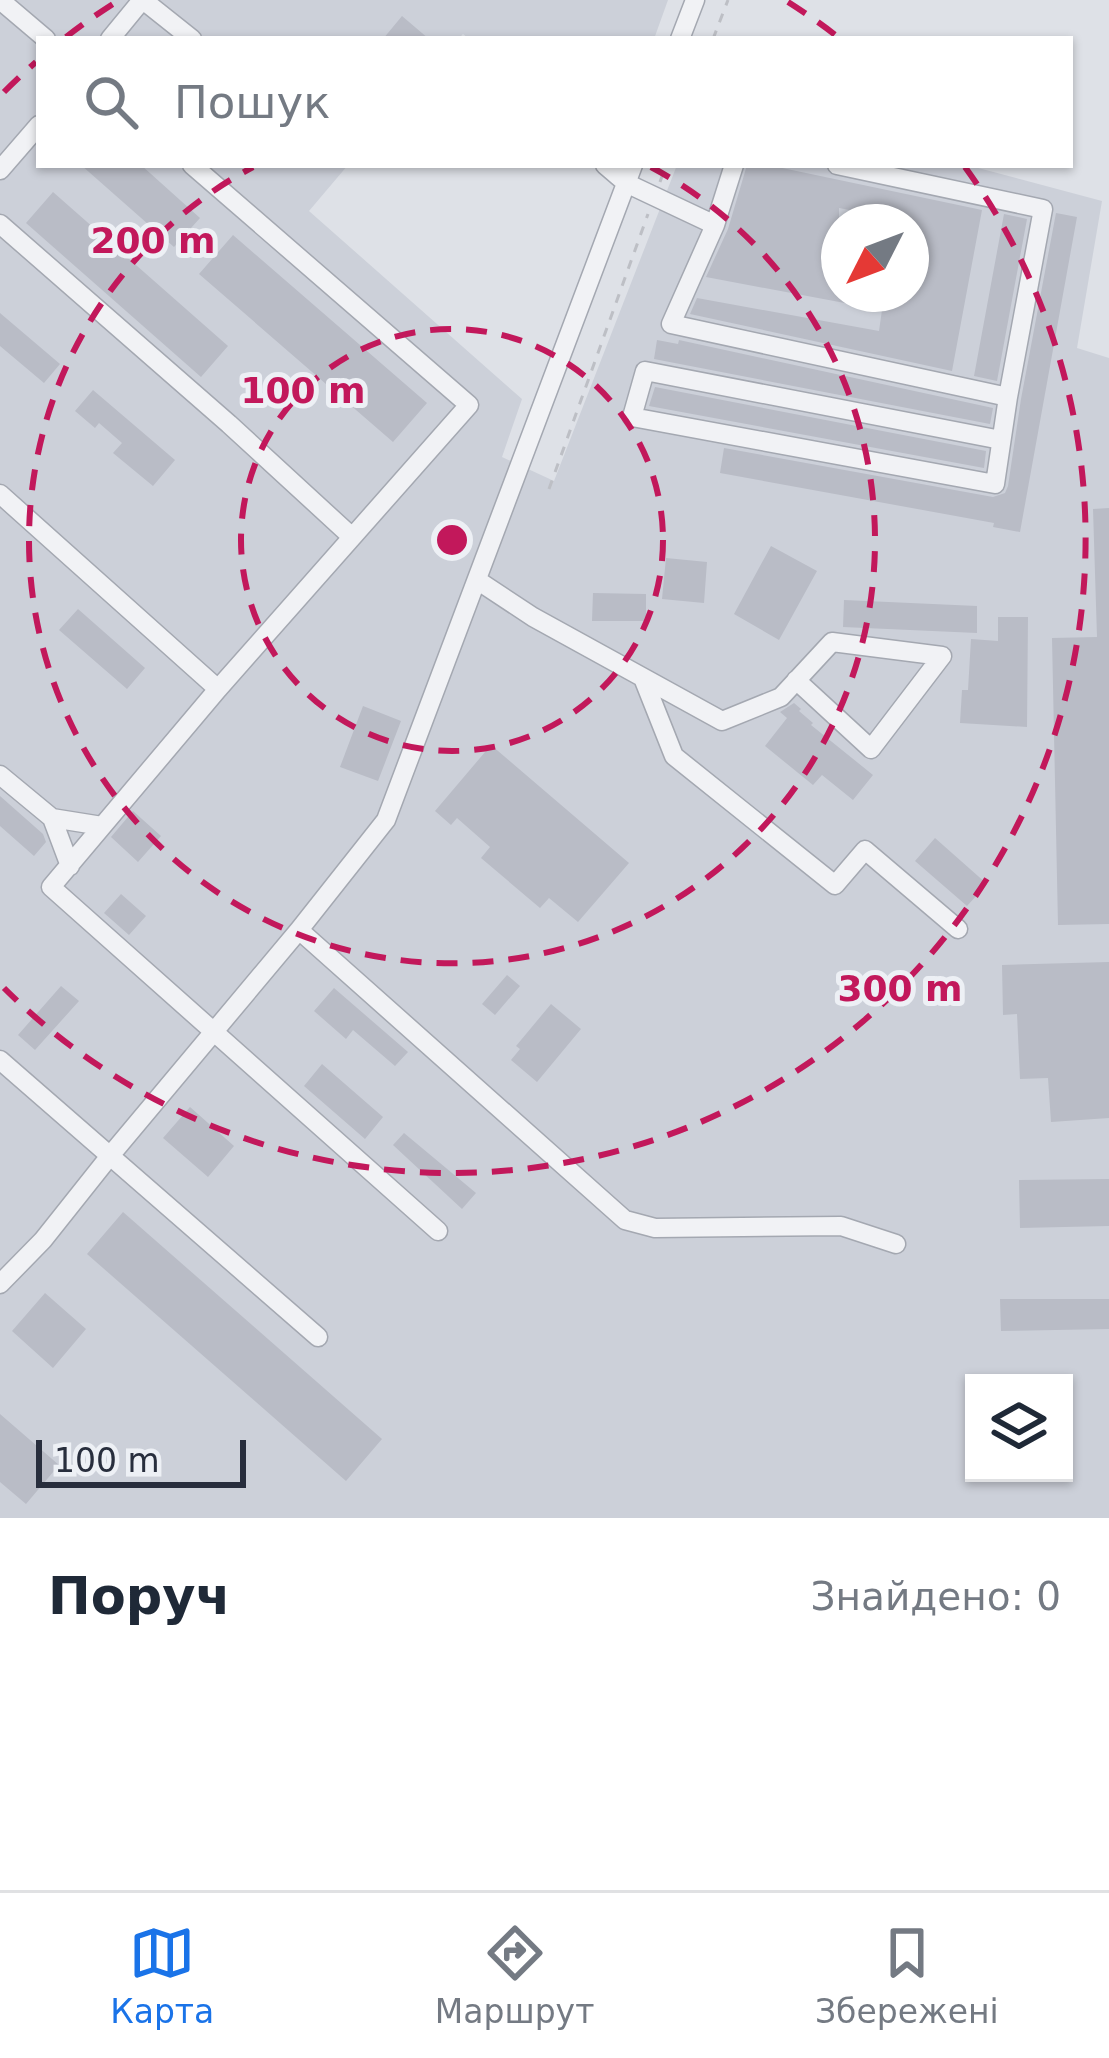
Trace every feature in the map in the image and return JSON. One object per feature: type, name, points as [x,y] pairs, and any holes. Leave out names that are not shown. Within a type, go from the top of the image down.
[{"type":"street","points":[[0,0],[42,36]]},
{"type":"street","points":[[113,36],[143,0],[188,36]]},
{"type":"street","points":[[681,36],[695,0]]},
{"type":"street","points":[[0,170],[36,128]]},
{"type":"street","points":[[195,168],[469,405],[51,887],[438,1232]]},
{"type":"street","points":[[733,168],[716,225],[671,324],[1008,398]]},
{"type":"street","points":[[851,168],[1043,209],[995,484],[632,417],[645,371],[1001,440]]},
{"type":"street","points":[[0,1284],[44,1240],[386,820],[630,174],[655,196],[716,225]]},
{"type":"street","points":[[0,224],[352,537]]},
{"type":"street","points":[[0,494],[218,689]]},
{"type":"street","points":[[476,580],[533,617],[722,721],[781,697],[796,680],[832,642],[942,656],[872,749],[796,680]]},
{"type":"street","points":[[643,678],[674,756],[835,886],[865,850],[958,928]]},
{"type":"street","points":[[0,776],[52,818],[102,826]]},
{"type":"street","points":[[52,818],[70,866]]},
{"type":"street","points":[[299,930],[625,1220],[655,1228],[841,1226],[896,1244]]},
{"type":"street","points":[[0,1060],[318,1336]]},
{"type":"path","points":[[714,36],[728,0]]},
{"type":"path","points":[[550,489],[665,168]]},
{"type":"shaded area","points":[[0,0],[668,0],[655,36],[36,36],[36,168],[345,168],[309,211],[522,399],[502,457],[554,481],[676,168],[978,168],[1102,201],[1077,348],[1109,358],[1109,1518],[0,1518]]},
{"type":"building","points":[[402,16],[425,36],[385,36]]},
{"type":"building","points":[[84,168],[144,168],[200,218],[174,247]]},
{"type":"building","points":[[746,168],[782,168],[982,210],[952,371],[690,314],[697,298],[879,331],[882,312],[929,312],[929,204],[821,204],[821,299],[706,277],[728,229]]},
{"type":"building","points":[[53,192],[228,346],[201,377],[26,223]]},
{"type":"building","points":[[1056,213],[1077,217],[1020,532],[993,527],[994,523],[720,473],[724,448],[993,497],[1005,493]]},
{"type":"building","points":[[1004,214],[1027,219],[997,381],[974,376]]},
{"type":"building","points":[[233,235],[427,403],[393,442],[199,274]]},
{"type":"building","points":[[0,313],[60,364],[44,383],[0,346]]},
{"type":"building","points":[[657,340],[678,344],[679,340],[993,408],[990,424],[654,359]]},
{"type":"building","points":[[655,387],[986,451],[984,468],[649,406]]},
{"type":"building","points":[[93,390],[175,460],[153,486],[113,453],[122,443],[75,411]]},
{"type":"building","points":[[1109,508],[1109,924],[1058,925],[1052,638],[1097,637],[1093,509]]},
{"type":"building","points":[[771,546],[817,571],[779,640],[734,614]]},
{"type":"building","points":[[666,558],[707,562],[704,603],[662,599]]},
{"type":"building","points":[[593,593],[646,594],[646,621],[592,621]]},
{"type":"building","points":[[844,600],[977,606],[977,633],[843,627]]},
{"type":"building","points":[[78,609],[145,668],[127,689],[59,630]]},
{"type":"building","points":[[998,617],[1028,617],[1027,727],[960,723],[962,690],[968,690],[971,639],[998,641]]},
{"type":"building","points":[[794,703],[811,725],[873,775],[853,800],[822,775],[813,785],[765,746],[787,718],[780,712]]},
{"type":"building","points":[[363,706],[401,721],[378,781],[340,767]]},
{"type":"building","points":[[491,745],[629,863],[578,922],[549,898],[540,908],[481,858],[490,847],[457,818],[451,825],[435,811]]},
{"type":"building","points":[[0,796],[43,834],[46,842],[34,856],[0,826]]},
{"type":"building","points":[[133,811],[161,836],[138,862],[111,837]]},
{"type":"building","points":[[935,838],[987,884],[967,906],[915,861]]},
{"type":"building","points":[[121,894],[146,916],[129,935],[104,913]]},
{"type":"building","points":[[1109,962],[1109,1118],[1051,1122],[1048,1078],[1020,1079],[1017,1014],[1003,1015],[1002,965]]},
{"type":"building","points":[[507,975],[520,986],[495,1015],[482,1004]]},
{"type":"building","points":[[61,986],[79,1001],[35,1050],[18,1035]]},
{"type":"building","points":[[334,988],[408,1052],[395,1066],[353,1030],[346,1039],[314,1011]]},
{"type":"building","points":[[551,1004],[581,1029],[537,1082],[511,1060],[520,1049],[516,1046]]},
{"type":"building","points":[[322,1064],[383,1117],[365,1139],[304,1086]]},
{"type":"building","points":[[190,1107],[234,1146],[208,1177],[163,1138]]},
{"type":"building","points":[[404,1133],[476,1193],[462,1209],[393,1145]]},
{"type":"building","points":[[1109,1179],[1109,1226],[1020,1228],[1019,1180]]},
{"type":"building","points":[[123,1212],[382,1439],[346,1481],[87,1254]]},
{"type":"building","points":[[45,1293],[86,1329],[53,1368],[12,1331]]},
{"type":"building","points":[[1000,1299],[1109,1299],[1109,1329],[1001,1331]]},
{"type":"building","points":[[0,1414],[59,1465],[26,1504],[0,1482]]}]
